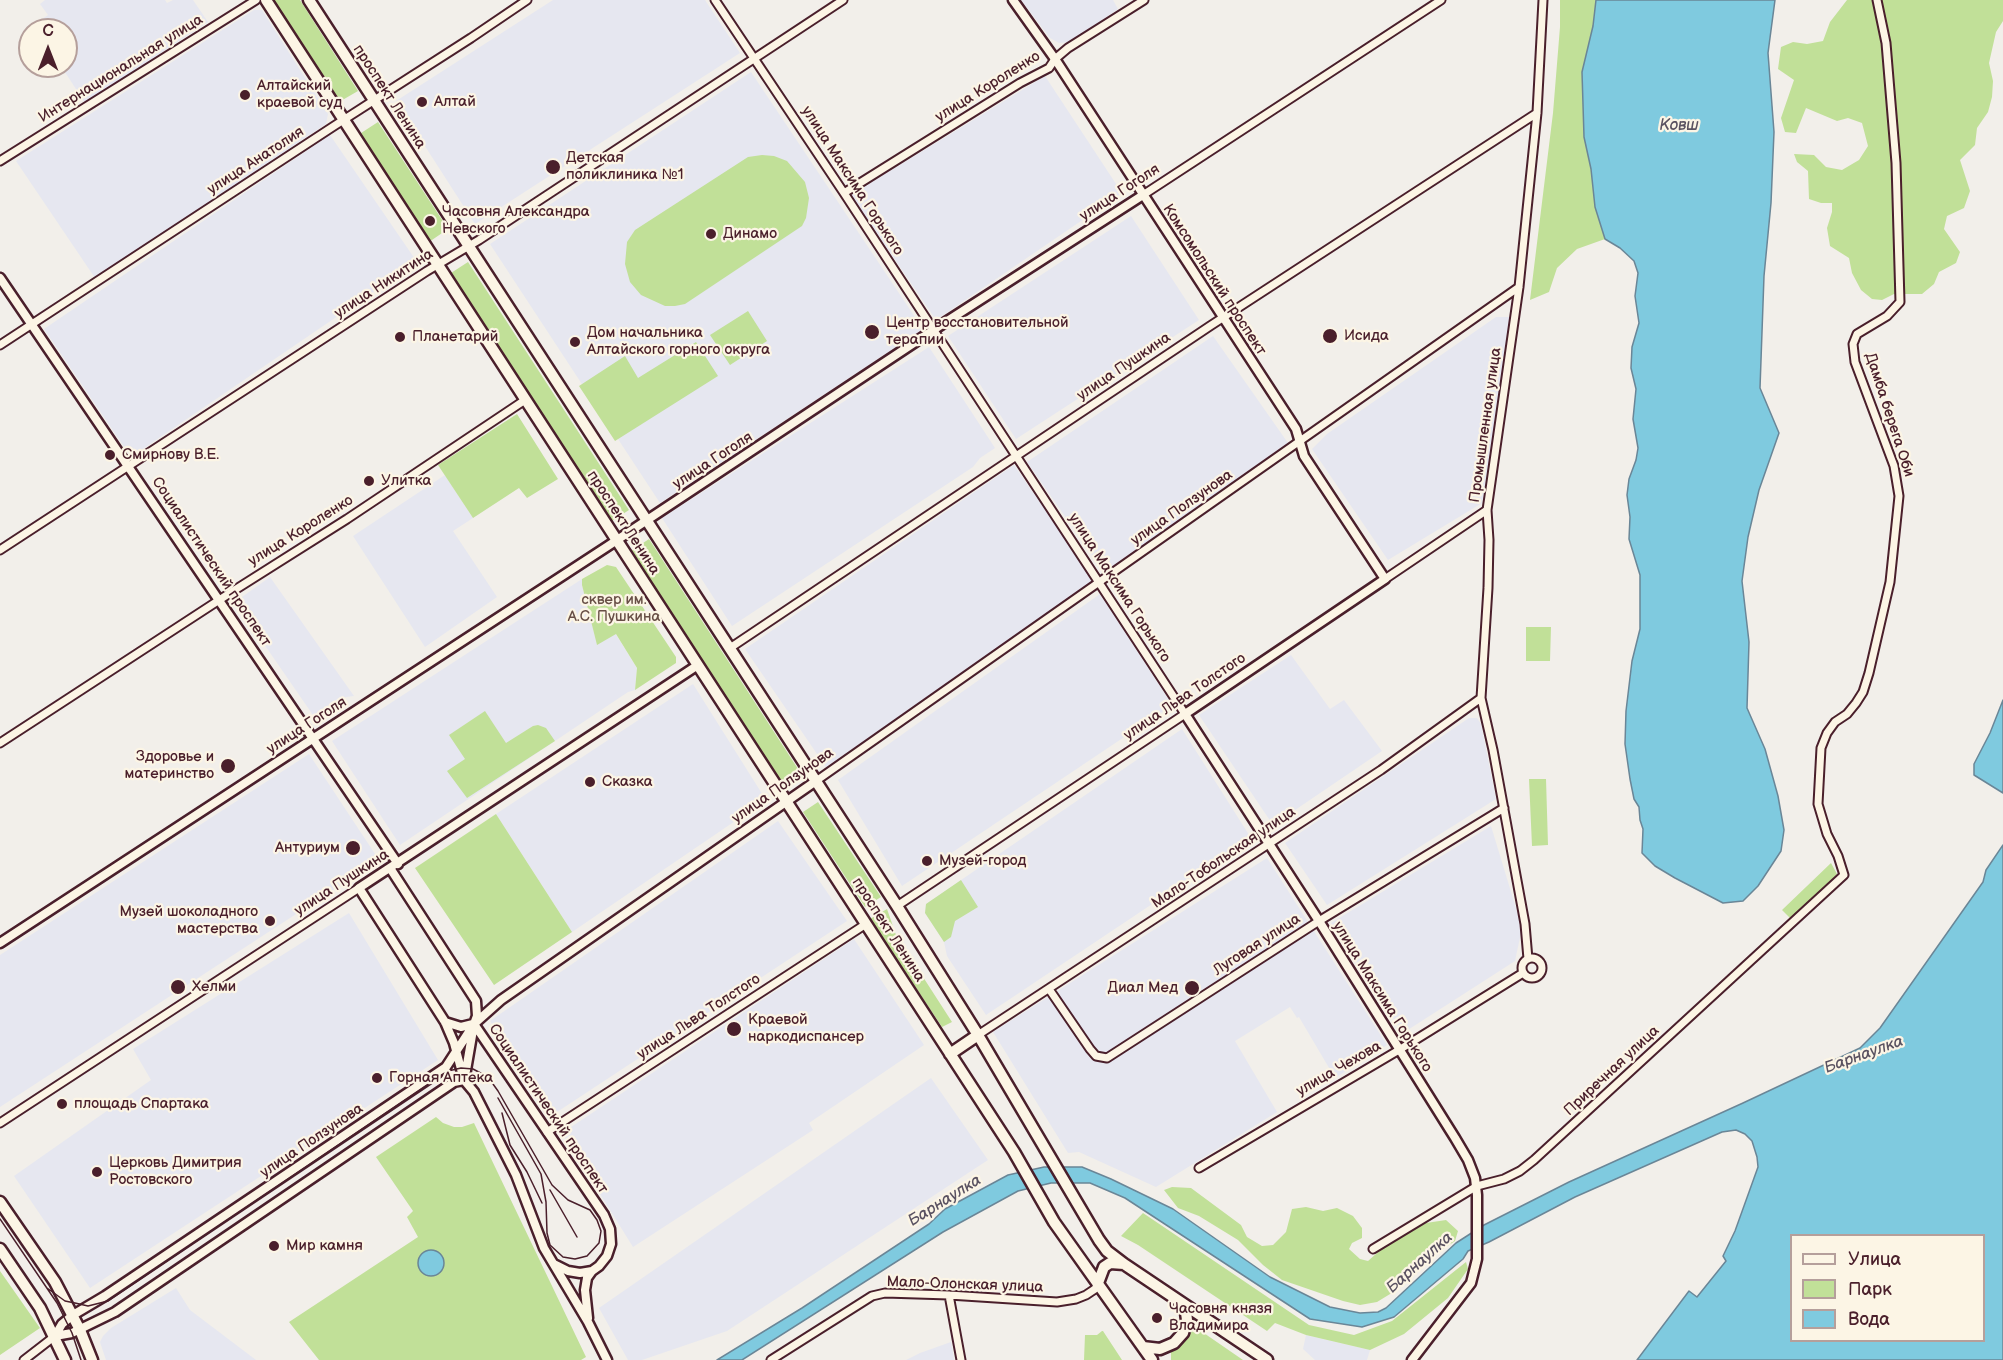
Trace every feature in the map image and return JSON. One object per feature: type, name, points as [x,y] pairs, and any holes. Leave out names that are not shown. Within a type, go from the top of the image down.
[{"type":"main road","name":"проспект Ленина","points":[[266,0],[1014,1152],[1054,1222],[1152,1360]]},
{"type":"main road","name":"проспект Ленина","points":[[309,0],[897,906],[978,1035],[1107,1251],[1267,1360]]},
{"type":"main road","points":[[950,1054],[978,1035]]},
{"type":"main road","points":[[0,1202],[55,1282],[73,1315],[92,1360]]},
{"type":"main road","points":[[0,1249],[32,1295],[55,1336],[65,1360]]},
{"type":"main road","points":[[1098,1282],[1104,1267],[1110,1263],[1124,1264]]},
{"type":"main road","points":[[1143,1347],[1160,1349],[1174,1343],[1183,1332],[1187,1320],[1185,1305]]},
{"type":"street","name":"Интернациональная улица","points":[[0,161],[256,0]]},
{"type":"street","name":"улица Анатолия","points":[[0,345],[527,0]]},
{"type":"street","name":"улица Максима Горького","points":[[715,0],[1185,714],[1319,921],[1468,1160],[1477,1186],[1477,1259],[1471,1283],[1412,1360]]},
{"type":"street","name":"улица Никитина","points":[[0,550],[843,0]]},
{"type":"street","name":"Комсомольский проспект","points":[[1012,0],[1055,59],[1222,319],[1296,429],[1304,456],[1386,579]]},
{"type":"street","name":"улица Короленко","points":[[844,193],[1020,83],[1049,68],[1055,59],[1068,48],[1144,0]]},
{"type":"street","name":"улица Гоголя","points":[[0,943],[1441,0]]},
{"type":"street","name":"Промышленная улица","points":[[1528,959],[1526,931],[1504,808],[1481,698],[1490,540],[1487,510],[1519,287],[1537,113],[1543,0]]},
{"type":"street","name":"Дамба берега Оби","points":[[1844,875],[1821,818],[1818,804],[1821,748],[1827,733],[1856,703],[1863,692],[1869,674],[1890,582],[1899,496],[1894,466],[1855,362],[1853,344],[1857,334],[1887,316],[1900,302],[1896,163],[1886,43],[1877,0]]},
{"type":"street","name":"улица Пушкина","points":[[729,648],[1016,455],[1537,113]]},
{"type":"street","name":"Социалистический проспект","points":[[0,278],[314,738],[476,1001],[477,1016],[474,1024],[604,1215],[610,1229],[611,1244],[607,1256],[599,1266],[592,1270]]},
{"type":"street","name":"улица Ползунова","points":[[55,1336],[62,1324],[73,1315],[105,1296],[446,1067],[474,1024],[501,1000],[1519,287]]},
{"type":"street","name":"улица Короленко","points":[[0,743],[347,519],[525,400]]},
{"type":"street","name":"улица Льва Толстого","points":[[897,906],[1487,510]]},
{"type":"street","name":"улица Пушкина","points":[[0,1123],[698,665]]},
{"type":"street","name":"Мало-Тобольская улица","points":[[978,1035],[1381,770],[1481,698]]},
{"type":"street","name":"Луговая улица","points":[[1049,989],[1090,1049],[1096,1056],[1107,1058],[1319,921],[1504,808]]},
{"type":"street","name":"Приречная улица","points":[[1373,1249],[1477,1186],[1504,1179],[1520,1171],[1534,1160],[1844,875]]},
{"type":"street","points":[[359,888],[445,1022],[464,1080],[471,1087],[516,1174],[538,1234],[607,1360]]},
{"type":"street","name":"улица Льва Толстого","points":[[547,1132],[866,924]]},
{"type":"street","points":[[1534,958],[1542,965],[1542,972],[1534,978],[1528,978],[1523,973],[1523,964],[1528,959],[1534,958]]},
{"type":"street","name":"улица Чехова","points":[[1199,1168],[1399,1050],[1523,973]]},
{"type":"street","points":[[445,1022],[461,1027],[474,1024],[464,1080]]},
{"type":"street","name":"улица Ползунова","points":[[55,1336],[80,1330],[115,1312],[454,1082],[464,1080]]},
{"type":"street","points":[[554,1264],[568,1271],[580,1273],[592,1270]]},
{"type":"street","points":[[588,1322],[585,1290],[587,1278],[592,1270]]},
{"type":"street","name":"Мало-Олонская улица","points":[[771,1360],[872,1296],[889,1293],[1057,1302],[1086,1295],[1095,1289],[1098,1282]]},
{"type":"street","points":[[949,1295],[961,1360]]},
{"type":"street","points":[[24,1360],[55,1336]]},
{"type":"shaded area","points":[[45,0],[165,0],[167,3],[173,0],[193,0],[208,22],[85,103],[69,78],[78,78],[78,18],[44,18],[48,15],[40,4]]},
{"type":"shaded area","points":[[553,0],[705,0],[740,53],[475,224],[396,101]]},
{"type":"shaded area","points":[[1021,0],[1113,0],[1118,9],[1070,42],[1059,43],[1050,38]]},
{"type":"shaded area","points":[[254,10],[262,10],[328,114],[326,124],[95,278],[16,161]]},
{"type":"shaded area","points":[[751,72],[923,329],[660,503],[490,244]]},
{"type":"shaded area","points":[[1045,76],[1122,193],[936,320],[851,195]]},
{"type":"shaded area","points":[[330,135],[417,262],[131,457],[44,329]]},
{"type":"shaded area","points":[[1131,216],[1199,320],[1016,439],[948,336]]},
{"type":"shaded area","points":[[1496,317],[1514,317],[1482,503],[1388,560],[1312,449],[1327,434]]},
{"type":"shaded area","points":[[1213,336],[1288,443],[1104,572],[1027,462]]},
{"type":"shaded area","points":[[929,347],[995,448],[980,458],[973,467],[732,626],[662,518]]},
{"type":"shaded area","points":[[1014,465],[1095,582],[826,767],[745,649]]},
{"type":"shaded area","points":[[445,475],[473,518],[453,531],[497,597],[425,647],[353,536]]},
{"type":"shaded area","points":[[270,577],[354,696],[346,697],[315,718],[235,602]]},
{"type":"shaded area","points":[[582,579],[597,644],[615,633],[637,668],[635,690],[628,692],[400,845],[332,741]]},
{"type":"shaded area","points":[[1100,594],[1172,705],[902,886],[838,780]]},
{"type":"shaded area","points":[[1291,655],[1330,709],[1344,700],[1382,751],[1273,825],[1199,715]]},
{"type":"shaded area","points":[[693,684],[766,800],[572,932],[496,814]]},
{"type":"shaded area","points":[[1469,718],[1477,718],[1481,724],[1496,799],[1327,905],[1285,843]]},
{"type":"shaded area","points":[[1182,729],[1251,838],[986,1015],[947,956],[944,942],[925,913],[926,904]]},
{"type":"shaded area","points":[[309,754],[379,860],[0,1107],[0,955]]},
{"type":"shaded area","points":[[778,821],[847,921],[554,1114],[490,1021]]},
{"type":"shaded area","points":[[1491,826],[1522,928],[1515,961],[1403,1033],[1331,923]]},
{"type":"shaded area","points":[[1267,858],[1387,1045],[1335,1078],[1299,1017],[1297,1018],[1290,1007],[1235,1041],[1277,1112],[1156,1187],[1079,1152],[1068,1153],[993,1032]]},
{"type":"shaded area","points":[[349,913],[438,1060],[90,1288],[14,1176],[151,1080],[133,1049]]},
{"type":"shaded area","points":[[854,939],[924,1045],[809,1123],[813,1130],[633,1247],[562,1133]]},
{"type":"shaded area","points":[[931,1078],[988,1160],[727,1331],[642,1360],[628,1360],[599,1308]]},
{"type":"shaded area","points":[[176,1288],[190,1310],[256,1360],[106,1360],[100,1342],[103,1336],[111,1328]]},
{"type":"shaded area","points":[[1306,1335],[1370,1350],[1367,1360],[1315,1360],[1303,1349]]},
{"type":"shaded area","points":[[951,1342],[954,1360],[906,1360],[920,1353]]},
{"type":"green space","points":[[274,0],[300,0],[358,91],[339,102]]},
{"type":"green space","points":[[1560,0],[1596,0],[1593,26],[1582,72],[1584,137],[1591,169],[1595,207],[1605,239],[1577,249],[1557,268],[1549,292],[1530,300],[1553,113]]},
{"type":"green space","points":[[1847,0],[2003,0],[2003,21],[1996,32],[1989,63],[1993,81],[1988,112],[1977,128],[1975,145],[1960,160],[1970,191],[1964,208],[1947,216],[1944,229],[1960,252],[1956,263],[1939,272],[1934,284],[1922,294],[1894,294],[1882,300],[1872,299],[1861,290],[1852,273],[1849,258],[1830,246],[1827,228],[1832,203],[1821,203],[1809,199],[1808,171],[1797,162],[1794,154],[1814,155],[1826,167],[1842,170],[1859,160],[1868,146],[1862,123],[1848,118],[1837,121],[1806,108],[1796,133],[1785,132],[1781,118],[1794,80],[1778,69],[1781,47],[1793,42],[1807,44],[1823,41],[1830,22]]},
{"type":"green space","points":[[378,122],[448,229],[429,242],[358,135]]},
{"type":"green space","name":"Динамо","points":[[774,156],[787,161],[805,182],[809,198],[806,218],[802,226],[685,304],[665,306],[641,295],[630,282],[625,264],[627,242],[635,230],[748,157]]},
{"type":"green space","points":[[468,262],[629,510],[612,521],[451,273]]},
{"type":"green space","points":[[748,311],[767,341],[730,365],[710,335]]},
{"type":"green space","points":[[696,342],[718,376],[615,441],[579,386],[625,356],[638,378]]},
{"type":"green space","points":[[517,414],[558,479],[527,498],[519,488],[473,518],[438,465]]},
{"type":"green space","points":[[649,539],[800,772],[782,783],[631,551]]},
{"type":"green space","name":"сквер им. А.С. Пушкина","points":[[607,565],[616,567],[676,657],[676,663],[635,690],[637,668],[616,634],[597,645],[582,585],[582,579]]},
{"type":"green space","points":[[1526,627],[1551,627],[1550,661],[1526,661]]},
{"type":"green space","points":[[485,711],[506,743],[538,725],[546,728],[555,741],[467,798],[447,771],[465,759],[449,735]]},
{"type":"green space","points":[[1529,779],[1546,779],[1548,845],[1532,846]]},
{"type":"green space","points":[[818,802],[881,897],[865,907],[803,812]]},
{"type":"green space","points":[[496,814],[572,932],[494,985],[415,868]]},
{"type":"green space","points":[[1831,863],[1837,874],[1819,894],[1790,918],[1782,910]]},
{"type":"green space","points":[[961,880],[978,907],[955,921],[951,937],[944,942],[925,913],[926,904]]},
{"type":"green space","points":[[887,909],[896,935],[952,1022],[942,1027],[870,919]]},
{"type":"green space","points":[[436,1117],[443,1123],[454,1127],[474,1123],[586,1357],[581,1360],[319,1360],[289,1322],[418,1237],[407,1217],[413,1211],[376,1157]]},
{"type":"green space","points":[[1172,1187],[1191,1188],[1241,1225],[1247,1237],[1262,1246],[1273,1245],[1286,1232],[1292,1209],[1306,1207],[1323,1211],[1337,1208],[1353,1216],[1362,1228],[1362,1238],[1352,1243],[1349,1249],[1360,1259],[1368,1261],[1385,1246],[1426,1223],[1446,1220],[1458,1231],[1455,1241],[1430,1258],[1395,1291],[1377,1302],[1360,1305],[1282,1280],[1238,1240],[1199,1216],[1178,1208],[1164,1190]]},
{"type":"green space","points":[[1143,1213],[1309,1325],[1354,1335],[1392,1321],[1466,1262],[1468,1269],[1448,1298],[1404,1334],[1370,1350],[1306,1335],[1275,1323],[1267,1331],[1121,1236]]},
{"type":"green space","points":[[0,1271],[40,1328],[0,1355]]},
{"type":"green space","points":[[1195,1329],[1243,1360],[1171,1360],[1171,1352],[1181,1345]]},
{"type":"green space","points":[[1102,1331],[1122,1360],[1084,1360],[1085,1335],[1097,1335]]},
{"type":"water","name":"Ковш","points":[[1596,0],[1775,0],[1768,53],[1774,132],[1771,203],[1764,276],[1760,388],[1779,433],[1759,490],[1748,537],[1742,581],[1749,642],[1747,708],[1765,749],[1778,796],[1784,830],[1781,851],[1758,886],[1743,901],[1723,903],[1655,866],[1642,853],[1643,829],[1639,807],[1634,799],[1625,744],[1632,661],[1640,629],[1640,575],[1629,539],[1630,517],[1627,495],[1638,448],[1633,419],[1636,389],[1631,368],[1632,347],[1639,323],[1635,296],[1638,273],[1634,261],[1620,248],[1605,239],[1595,207],[1591,169],[1584,137],[1582,72],[1593,26]]},
{"type":"water","points":[[2003,700],[2003,793],[1974,775],[1974,764]]},
{"type":"water","name":"Барнаулка","points":[[2003,845],[2003,1360],[1637,1360],[1689,1291],[1697,1297],[1726,1261],[1723,1256],[1735,1231],[1758,1167],[1752,1141],[1745,1134],[1736,1130],[1722,1132],[1575,1197],[1468,1251],[1463,1259],[1394,1317],[1362,1327],[1310,1319],[1125,1198],[1090,1183],[1051,1183],[1018,1191],[943,1232],[742,1360],[717,1360],[802,1308],[929,1224],[945,1209],[1008,1175],[1044,1167],[1082,1167],[1111,1179],[1173,1209],[1270,1277],[1330,1307],[1360,1313],[1378,1312],[1386,1308],[1456,1243],[1484,1225],[1569,1182],[1860,1048],[1880,1028],[1983,882],[1986,870]]},
{"type":"water","points":[[431,1250],[441,1253],[444,1263],[441,1273],[431,1276],[421,1273],[418,1263],[421,1253]]},
{"type":"tram line","points":[[47,1288],[65,1301],[88,1306],[108,1301],[440,1076],[448,1071],[461,1068],[473,1069],[488,1077],[552,1185],[568,1200],[590,1210],[597,1220],[601,1231],[599,1243],[587,1256],[575,1259],[563,1257],[550,1245],[541,1174],[498,1098]]},
{"type":"tram line","points":[[502,1113],[510,1145],[527,1172],[542,1203]]},
{"type":"tram line","points":[[550,1190],[577,1237]]},
{"type":"tram line","points":[[0,1219],[57,1303],[72,1333],[81,1360]]},
{"type":"place","name":"Алтайский краевой суд","points":[[245,95]]},
{"type":"place","name":"Алтай","points":[[422,102]]},
{"type":"place","name":"Детская поликлиника №1","points":[[553,167]]},
{"type":"place","name":"Часовня Александра Невского","points":[[430,221]]},
{"type":"place","name":"Динамо","points":[[711,234]]},
{"type":"place","name":"Центр восстановительной терапии","points":[[872,332]]},
{"type":"place","name":"Исида","points":[[1330,336]]},
{"type":"place","name":"Планетарий","points":[[400,337]]},
{"type":"place","name":"Дом начальника Алтайского горного округа","points":[[575,342]]},
{"type":"place","name":"Смирнову В.Е.","points":[[110,455]]},
{"type":"place","name":"Улитка","points":[[369,481]]},
{"type":"place","name":"Здоровье и материнство","points":[[228,766]]},
{"type":"place","name":"Сказка","points":[[590,782]]},
{"type":"place","name":"Антуриум","points":[[353,848]]},
{"type":"place","name":"Музей-город","points":[[927,861]]},
{"type":"place","name":"Музей шоколадного мастерства","points":[[270,921]]},
{"type":"place","name":"Хелми","points":[[178,987]]},
{"type":"place","name":"Диал Мед","points":[[1192,988]]},
{"type":"place","name":"Краевой наркодиспансер","points":[[734,1029]]},
{"type":"place","name":"Горная Аптека","points":[[377,1078]]},
{"type":"place","name":"площадь Спартака","points":[[62,1104]]},
{"type":"place","name":"Церковь Димитрия Ростовского","points":[[97,1172]]},
{"type":"place","name":"Мир камня","points":[[274,1246]]},
{"type":"place","name":"Часовня князя Владимира","points":[[1157,1318]]}]
